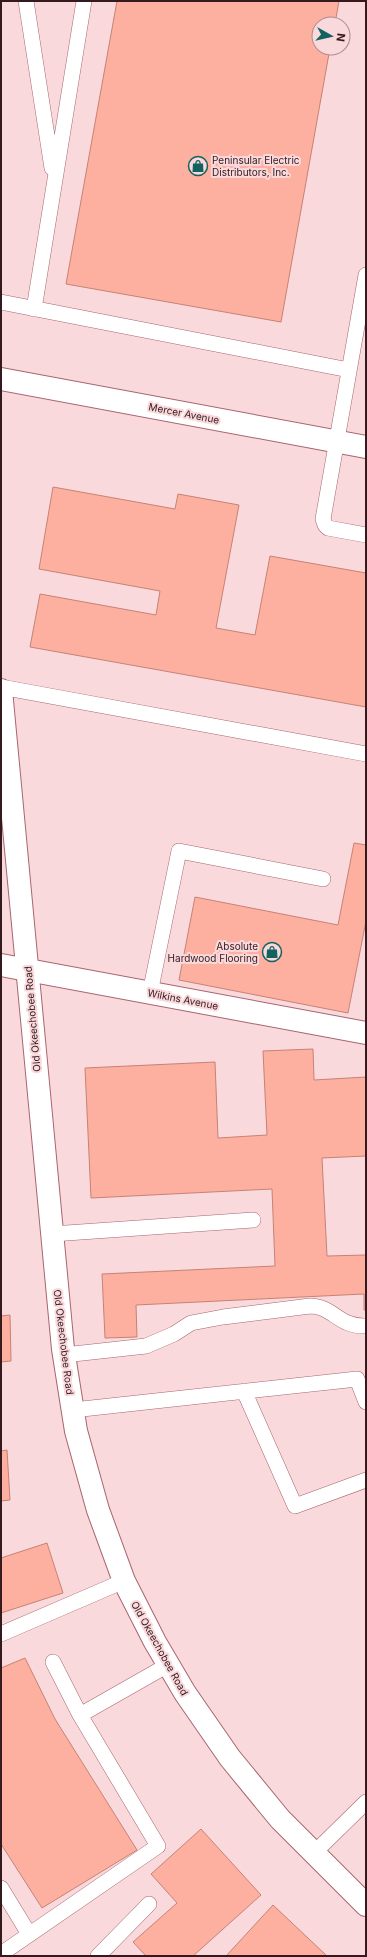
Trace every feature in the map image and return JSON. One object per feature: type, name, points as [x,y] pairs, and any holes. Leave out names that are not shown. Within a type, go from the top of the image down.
[{"type":"street","name":"Mercer Avenue","points":[[1,379],[366,447]]},
{"type":"street","name":"Old Okeechobee Road","points":[[1,689],[64,1355],[76,1431],[98,1510],[124,1581],[168,1665],[185,1693],[230,1758],[280,1819],[366,1905]]},
{"type":"street","name":"Wilkins Avenue","points":[[1,965],[366,1033]]},
{"type":"lane","points":[[26,1],[54,182]]},
{"type":"lane","points":[[34,308],[84,1]]},
{"type":"lane","points":[[366,275],[335,442],[323,519],[324,525],[366,535]]},
{"type":"lane","points":[[1,302],[349,370]]},
{"type":"lane","points":[[1,689],[366,754]]},
{"type":"lane","points":[[150,993],[179,851],[323,879]]},
{"type":"lane","points":[[52,1234],[253,1220]]},
{"type":"lane","points":[[64,1355],[146,1346],[174,1334],[191,1323],[223,1317],[310,1306],[318,1306],[342,1322],[354,1327],[366,1326]]},
{"type":"lane","points":[[73,1410],[357,1379],[366,1402]]},
{"type":"lane","points":[[244,1391],[295,1506],[366,1480]]},
{"type":"lane","points":[[1,1634],[124,1581]]},
{"type":"lane","points":[[1,1954],[158,1846],[80,1715],[53,1662]]},
{"type":"lane","points":[[80,1715],[168,1665]]},
{"type":"lane","points":[[314,1853],[366,1802]]},
{"type":"lane","points":[[1,1888],[29,1934]]},
{"type":"lane","points":[[98,1956],[149,1904]]},
{"type":"building","name":"Peninsular Electric Distributors, Inc.","points":[[117,1],[339,1],[336,16],[311,16],[311,56],[329,56],[281,322],[66,284]]},
{"type":"building","points":[[53,487],[175,509],[178,494],[239,505],[216,628],[255,635],[270,556],[366,573],[366,707],[30,647],[40,594],[156,615],[160,591],[39,569]]},
{"type":"building","name":"Absolute Hardwood Flooring","points":[[354,843],[366,845],[366,921],[348,1013],[179,980],[195,897],[338,925]]},
{"type":"building","points":[[313,1049],[314,1080],[366,1077],[366,1156],[322,1158],[327,1256],[366,1255],[366,1310],[364,1310],[364,1294],[136,1305],[137,1337],[105,1338],[102,1274],[275,1266],[272,1189],[91,1198],[85,1068],[215,1062],[218,1138],[267,1135],[263,1051]]},
{"type":"building","points":[[10,1315],[11,1361],[1,1362],[1,1316]]},
{"type":"building","points":[[7,1450],[10,1500],[1,1501],[1,1451]]},
{"type":"building","points":[[47,1543],[63,1593],[1,1613],[1,1558]]},
{"type":"building","points":[[25,1658],[55,1719],[137,1850],[42,1908],[1,1844],[1,1668]]},
{"type":"building","points":[[201,1829],[261,1895],[193,1956],[146,1956],[133,1942],[177,1903],[151,1874]]},
{"type":"building","points":[[273,1905],[327,1956],[226,1956]]},
{"type":"place","name":"Peninsular Electric Distributors, Inc.","points":[[198,166]]},
{"type":"place","name":"Absolute Hardwood Flooring","points":[[272,952]]}]
